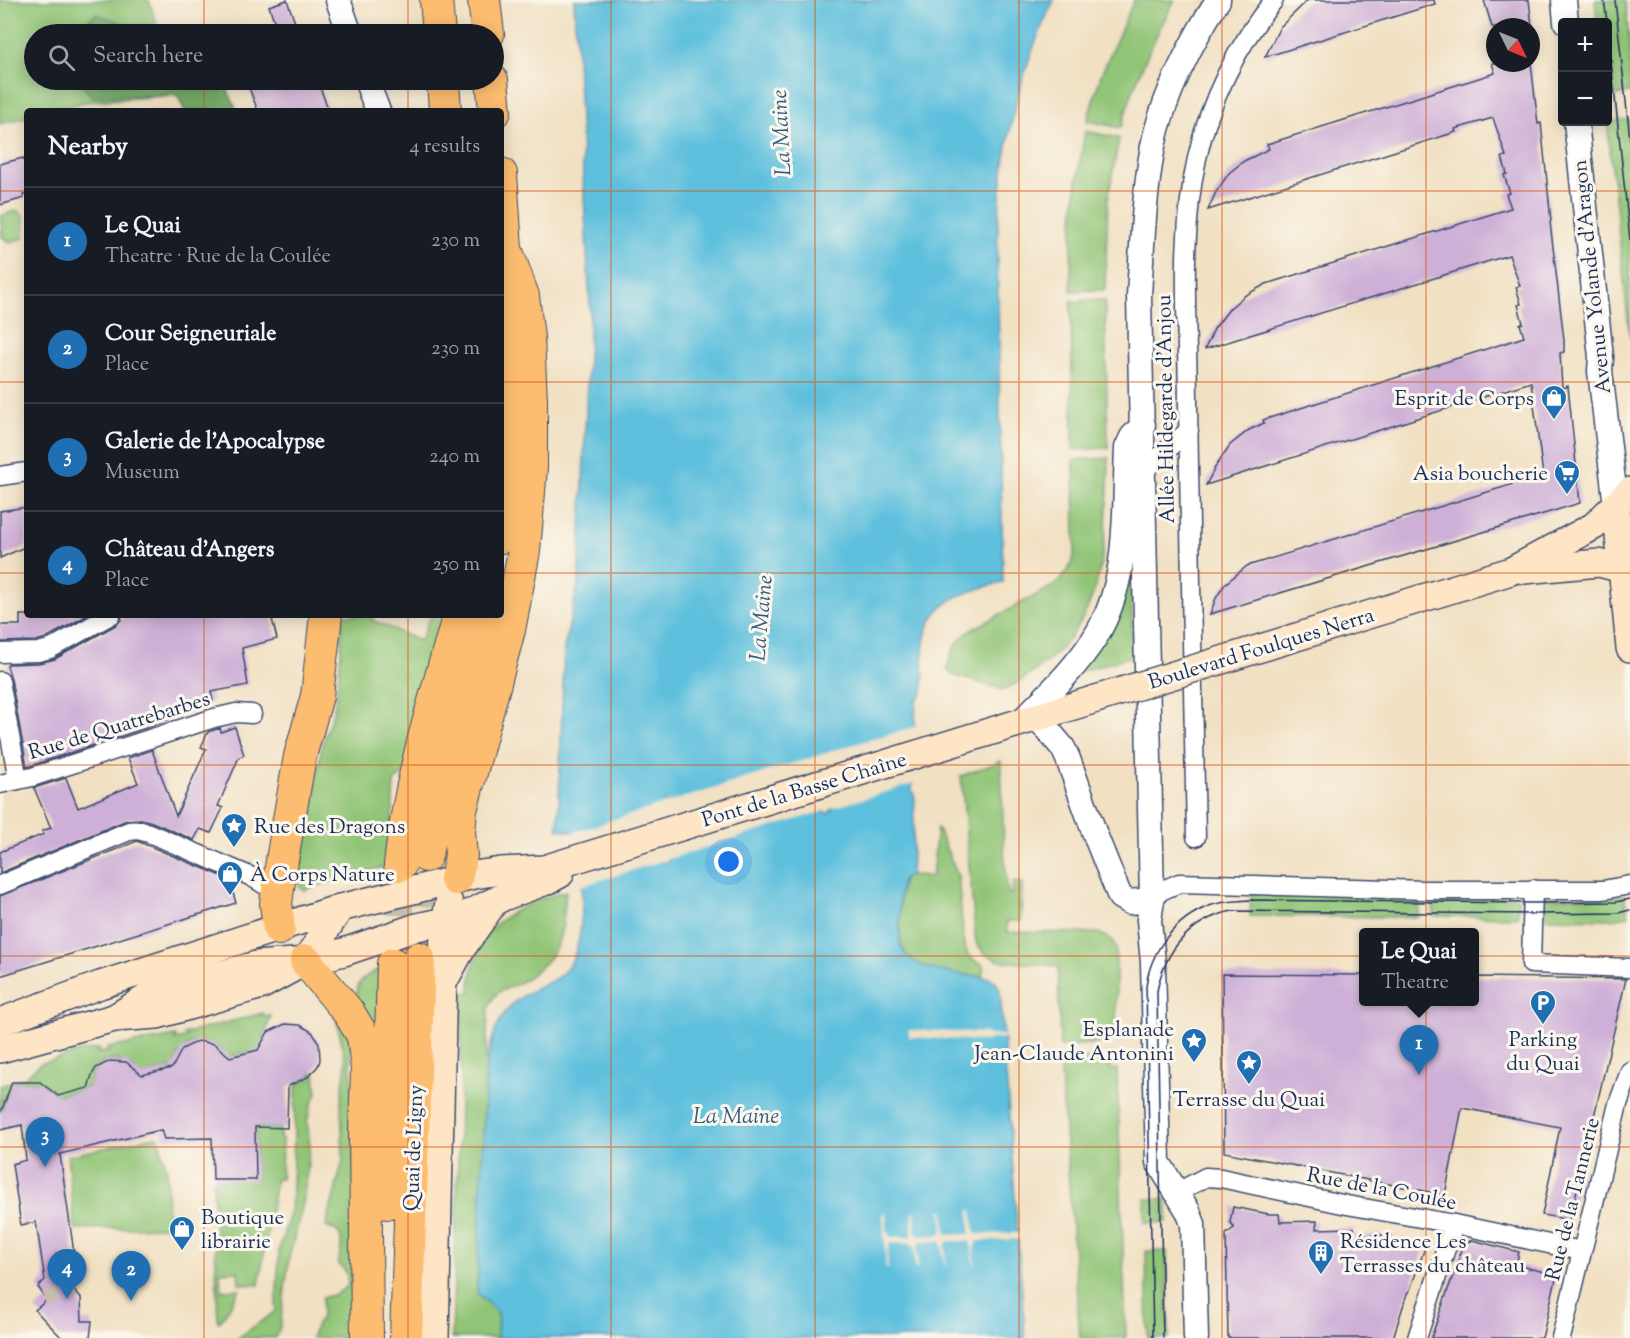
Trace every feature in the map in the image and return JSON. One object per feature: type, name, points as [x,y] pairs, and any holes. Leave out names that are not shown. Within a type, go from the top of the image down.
[{"type":"highway","points":[[436,0],[438,24]]},
{"type":"highway","points":[[484,0],[487,24]]},
{"type":"highway","points":[[443,90],[445,108]]},
{"type":"highway","points":[[493,90],[495,108]]},
{"type":"highway","points":[[504,219],[507,458],[504,498]]},
{"type":"highway","points":[[465,877],[459,832],[461,810],[509,630],[524,551],[531,468],[531,401],[524,296],[506,249]]},
{"type":"highway","points":[[279,929],[276,903],[278,889],[300,756],[317,696],[326,618]]},
{"type":"highway","points":[[458,618],[429,717],[408,814],[413,861],[433,810],[486,618]]},
{"type":"highway","points":[[306,961],[349,1013],[363,1036],[367,1069],[365,1132],[367,1338]]},
{"type":"highway","name":"Quai de Ligny","points":[[381,1338],[406,961],[406,1338]]},
{"type":"main road","name":"Avenue Yolande d’Aragon","points":[[1623,498],[1627,571],[1624,606],[1630,648]]},
{"type":"main road","name":"Boulevard Foulques Nerra","points":[[1024,721],[1511,571],[1594,526],[1623,498]]},
{"type":"main road","name":"Boulevard Foulques Nerra","points":[[1511,571],[1599,564],[1627,571]]},
{"type":"main road","name":"Pont de la Basse Chaîne","points":[[0,1022],[100,985],[340,909],[465,877],[501,871],[544,869],[1024,721]]},
{"type":"main road","name":"Pont de la Basse Chaîne","points":[[473,923],[497,900],[549,880],[597,853]]},
{"type":"main road","points":[[435,1338],[445,921],[465,877]]},
{"type":"main road","points":[[306,961],[340,909]]},
{"type":"main road","points":[[0,1049],[114,1018],[157,1015],[262,985],[306,961],[345,952],[417,927],[445,921],[473,923],[444,982]]},
{"type":"main road","points":[[279,929],[306,961]]},
{"type":"street","points":[[338,0],[346,24]]},
{"type":"street","points":[[1196,1338],[1193,1224],[1158,1162],[1153,963],[1149,920],[1152,900],[1139,296],[1143,216],[1154,143],[1178,72],[1218,0]]},
{"type":"street","name":"Allée Hildegarde d'Anjou","points":[[1196,837],[1186,297],[1187,222],[1192,182],[1203,137],[1227,75],[1250,33],[1274,0]]},
{"type":"street","points":[[1564,0],[1566,18]]},
{"type":"street","points":[[370,90],[377,108]]},
{"type":"street","name":"Avenue Yolande d’Aragon","points":[[1576,126],[1623,498]]},
{"type":"street","points":[[1143,425],[1132,437],[1127,448],[1121,558],[1111,605],[1095,638],[1084,654],[1024,721],[1063,748],[1120,897],[1129,902],[1152,900],[1161,891],[1179,883],[1426,890],[1604,890],[1630,885]]},
{"type":"street","points":[[1144,471],[1189,430]]},
{"type":"street","points":[[0,476],[24,472]]},
{"type":"street","points":[[0,653],[38,652],[50,649],[106,618]]},
{"type":"street","points":[[0,681],[18,780]]},
{"type":"street","name":"Rue de Quatrebarbes","points":[[0,784],[205,720],[236,713],[252,714]]},
{"type":"street","points":[[0,885],[129,831],[138,830],[278,889]]},
{"type":"street","points":[[1533,890],[1531,964],[1630,968]]},
{"type":"street","name":"Rue de la Tannerie","points":[[1561,1338],[1618,1104],[1629,1076]]},
{"type":"street","name":"Rue de la Coulée","points":[[1176,1193],[1206,1177],[1221,1178],[1582,1251]]},
{"type":"street","points":[[1417,1338],[1454,1224]]},
{"type":"green space","points":[[0,0],[149,0],[157,24],[24,24],[24,90],[228,90],[236,108],[184,108],[177,95],[84,102],[61,108],[24,108],[24,118],[0,124]]},
{"type":"green space","points":[[1134,0],[1175,0],[1144,62],[1121,128],[1087,121],[1101,75]]},
{"type":"green space","points":[[1595,0],[1625,0],[1630,46],[1630,93],[1612,95],[1612,18],[1597,18]]},
{"type":"green space","points":[[96,14],[125,24],[84,24]]},
{"type":"green space","points":[[86,90],[228,90],[236,108],[184,108],[177,95],[93,97]]},
{"type":"green space","points":[[1630,119],[1630,339],[1607,126],[1612,126],[1612,121]]},
{"type":"green space","points":[[1085,131],[1119,138],[1108,199],[1105,290],[1071,291],[1074,210]]},
{"type":"green space","points":[[17,210],[24,216],[24,238],[10,242],[2,237],[1,216]]},
{"type":"green space","points":[[1105,300],[1108,448],[1073,450],[1071,301]]},
{"type":"green space","points":[[1109,458],[1106,530],[1094,592],[1081,620],[1063,646],[1038,669],[1004,690],[953,675],[947,670],[950,657],[958,642],[966,634],[1053,586],[1065,575],[1075,552],[1074,460]]},
{"type":"green space","points":[[1130,548],[1133,656],[1078,672]]},
{"type":"green space","points":[[342,618],[373,618],[372,620],[420,641],[430,618],[444,618],[404,773],[394,782],[390,865],[304,890],[298,883],[322,745],[334,709],[341,652]]},
{"type":"green space","points":[[1001,761],[1008,894],[1012,894],[1013,882],[1022,883],[1021,921],[1007,921],[1007,932],[1099,933],[1112,940],[1116,948],[1116,1031],[1110,1031],[1110,1042],[1060,1047],[1058,966],[999,961],[985,954],[976,943],[961,776]]},
{"type":"green space","points":[[937,827],[958,876],[964,944],[968,955],[984,965],[982,977],[938,971],[921,966],[910,958],[902,946],[900,909],[902,883],[910,876],[932,877]]},
{"type":"green space","points":[[566,891],[561,932],[552,954],[542,966],[521,982],[496,995],[488,1011],[477,1292],[498,1313],[497,1338],[452,1338],[462,993],[470,993],[471,977],[478,950],[492,928],[530,902]]},
{"type":"green space","points":[[1251,893],[1420,896],[1419,917],[1250,916]]},
{"type":"green space","points":[[1624,895],[1629,916],[1611,919],[1546,918],[1545,897]]},
{"type":"green space","points":[[1434,896],[1518,897],[1518,917],[1433,916]]},
{"type":"green space","points":[[380,969],[378,1051],[360,1007],[357,993],[360,982]]},
{"type":"green space","points":[[263,1013],[263,1017],[271,1016],[260,1050],[227,1057],[213,1044],[197,1042],[182,1050],[174,1067],[140,1076],[126,1063],[109,1061],[96,1069],[89,1087],[56,1096],[41,1083],[32,1081],[16,1085],[9,1091],[3,1110],[0,1111],[0,1086],[24,1078],[40,1064],[78,1052],[99,1049],[97,1053],[109,1051],[107,1048],[176,1036],[175,1040],[187,1037],[184,1034]]},
{"type":"green space","points":[[335,1014],[350,1029],[360,1338],[311,1338],[322,1314],[322,1298],[336,1294],[348,1286],[347,1273],[338,1263],[340,1236],[333,1229],[326,1227],[343,1160],[341,1102],[346,1062]]},
{"type":"green space","points":[[1111,1057],[1111,1070],[1117,1069],[1126,1338],[1080,1338],[1060,1061]]},
{"type":"green space","points":[[313,1073],[317,1093],[307,1122],[310,1145],[303,1204],[289,1258],[280,1327],[275,1338],[238,1338],[276,1311],[279,1250],[291,1210],[296,1086]]},
{"type":"green space","points":[[255,1127],[280,1127],[281,1179],[276,1179],[259,1285],[239,1284],[238,1271],[220,1272],[221,1290],[240,1289],[221,1321],[218,1322],[213,1180],[256,1179]]},
{"type":"green space","points":[[158,1136],[167,1171],[168,1227],[75,1229],[67,1156]]},
{"type":"green space","points":[[1145,1199],[1167,1199],[1167,1222],[1145,1223]]},
{"type":"green space","points":[[1146,1251],[1167,1251],[1169,1338],[1148,1338]]},
{"type":"water","name":"La Maine","points":[[574,0],[1054,0],[1031,54],[1014,111],[1000,199],[997,261],[1003,582],[958,596],[946,603],[930,623],[923,656],[923,691],[916,701],[911,875],[903,879],[900,889],[900,939],[906,955],[915,962],[939,971],[989,978],[995,981],[1000,989],[1025,1338],[497,1338],[498,1313],[477,1293],[486,1070],[492,1040],[500,1020],[512,1004],[564,972],[574,956],[580,931],[581,845],[573,833],[558,829],[564,648],[579,581],[590,310]],"holes":[[[827,752],[833,753],[832,810],[827,814],[824,811]],[[663,802],[670,803],[668,859],[663,863],[660,861]]]},
{"type":"pier","points":[[918,726],[915,783],[829,809],[829,755],[827,810],[578,887],[578,845],[577,840],[569,834],[685,796]]},
{"type":"pier","points":[[909,1030],[987,1033],[988,1035],[1005,1035],[1006,1038],[988,1039],[987,1041],[909,1037]]},
{"type":"pier","points":[[942,1210],[944,1210],[946,1235],[970,1234],[970,1210],[972,1210],[975,1234],[1021,1233],[1021,1239],[977,1241],[974,1248],[974,1265],[970,1241],[947,1241],[946,1266],[941,1241],[919,1242],[918,1267],[915,1268],[915,1249],[912,1243],[890,1243],[887,1251],[888,1269],[886,1269],[883,1213],[886,1213],[887,1230],[890,1237],[912,1237],[913,1212],[915,1211],[915,1228],[918,1236],[941,1235]]},
{"type":"building","points":[[287,0],[295,24],[275,24],[269,6]]},
{"type":"building","points":[[1308,0],[1434,0],[1435,4],[1265,57],[1280,27]]},
{"type":"building","points":[[1484,0],[1529,0],[1531,18],[1489,18]]},
{"type":"building","points":[[1532,72],[1538,124],[1541,123],[1564,340],[1564,352],[1560,353],[1562,388],[1568,386],[1580,503],[1210,614],[1225,584],[1247,566],[1543,475],[1531,382],[1206,485],[1230,445],[1249,430],[1264,423],[1263,420],[1524,337],[1518,305],[1521,304],[1516,287],[1520,286],[1509,255],[1205,349],[1214,329],[1230,308],[1244,296],[1266,284],[1511,208],[1506,194],[1510,193],[1504,175],[1507,174],[1502,157],[1506,156],[1493,118],[1455,129],[1456,132],[1208,210],[1216,192],[1229,173],[1244,161],[1269,149],[1267,144],[1495,73]]},
{"type":"building","points":[[250,90],[321,90],[328,108],[257,108]]},
{"type":"building","points":[[23,158],[24,198],[0,205],[0,164]]},
{"type":"building","points":[[24,507],[24,547],[0,558],[0,511]]},
{"type":"building","points":[[20,615],[24,615],[24,618],[83,618],[36,641],[1,642],[0,625],[20,625]]},
{"type":"building","points":[[121,618],[272,618],[277,639],[242,648],[248,685],[211,692],[213,701],[152,726],[27,767],[8,664],[39,663],[55,659]]},
{"type":"building","points":[[235,727],[244,755],[239,757],[218,806],[223,808],[211,833],[200,829],[194,840],[152,822],[141,819],[127,820],[0,873],[0,852],[44,834],[42,831],[51,828],[34,788],[66,778],[78,808],[138,783],[128,758],[152,750],[176,816],[206,749],[201,747],[208,732],[220,728],[221,732]]},
{"type":"building","points":[[137,841],[229,879],[236,903],[0,976],[0,896]]},
{"type":"building","points":[[1222,974],[1359,975],[1359,1006],[1479,1006],[1479,977],[1626,979],[1570,1220],[1542,1215],[1560,1127],[1462,1108],[1445,1195],[1224,1152]]},
{"type":"building","points":[[285,1024],[300,1025],[312,1032],[319,1043],[320,1060],[318,1066],[308,1077],[288,1086],[287,1128],[255,1127],[256,1180],[213,1180],[212,1138],[164,1139],[161,1130],[60,1154],[74,1253],[61,1254],[74,1274],[72,1282],[77,1295],[81,1297],[82,1321],[92,1321],[90,1338],[62,1338],[35,1310],[47,1300],[38,1287],[45,1280],[36,1222],[21,1225],[12,1164],[26,1160],[22,1125],[0,1130],[0,1111],[12,1082],[40,1082],[58,1096],[88,1088],[96,1068],[110,1061],[126,1062],[142,1075],[172,1068],[182,1049],[198,1041],[214,1044],[230,1057],[258,1050],[268,1032]]},
{"type":"building","name":"Résidence Les Terrasses du château","points":[[1233,1207],[1279,1214],[1280,1222],[1317,1221],[1316,1229],[1354,1228],[1354,1236],[1391,1235],[1391,1243],[1427,1242],[1393,1338],[1228,1338],[1226,1234],[1234,1228],[1230,1222]]},
{"type":"building","points":[[1472,1240],[1519,1252],[1516,1265],[1557,1275],[1542,1338],[1431,1338],[1464,1244]]},
{"type":"tunnel","points":[[419,954],[425,860]]},
{"type":"tunnel","points":[[393,963],[400,866]]},
{"type":"tunnel","points":[[44,1298],[74,1289]]},
{"type":"tram line","points":[[1604,0],[1606,18]]},
{"type":"tram line","points":[[1615,0],[1630,139]]},
{"type":"tram line","points":[[1612,69],[1630,240]]},
{"type":"tram line","points":[[1153,1338],[1146,987],[1153,961],[1166,938],[1175,928],[1185,919],[1209,906],[1250,900],[1533,903],[1616,902],[1630,899]]},
{"type":"tram line","points":[[1163,1338],[1157,991],[1166,962],[1173,950],[1192,929],[1217,915],[1232,911],[1533,914],[1618,913],[1630,910]]},
{"type":"place","name":"Esprit de Corps","points":[[1554,421]]},
{"type":"place","name":"Asia boucherie","points":[[1567,496]]},
{"type":"place","name":"Rue des Dragons","points":[[234,849]]},
{"type":"place","name":"À Corps Nature","points":[[230,897]]},
{"type":"place","name":"Parking du Quai","points":[[1543,1026]]},
{"type":"place","name":"Esplanade Jean-Claude Antonini","points":[[1194,1064]]},
{"type":"place","name":"Le Quai","points":[[1419,1075]]},
{"type":"place","name":"Terrasse du Quai","points":[[1249,1086]]},
{"type":"place","name":"Galerie de l'Apocalypse","points":[[45,1167]]},
{"type":"place","name":"Boutique librairie","points":[[182,1252]]},
{"type":"place","name":"Résidence Les Terrasses du château","points":[[1321,1276]]},
{"type":"place","name":"Château d'Angers","points":[[67,1299]]},
{"type":"place","name":"Cour Seigneuriale","points":[[131,1301]]}]
